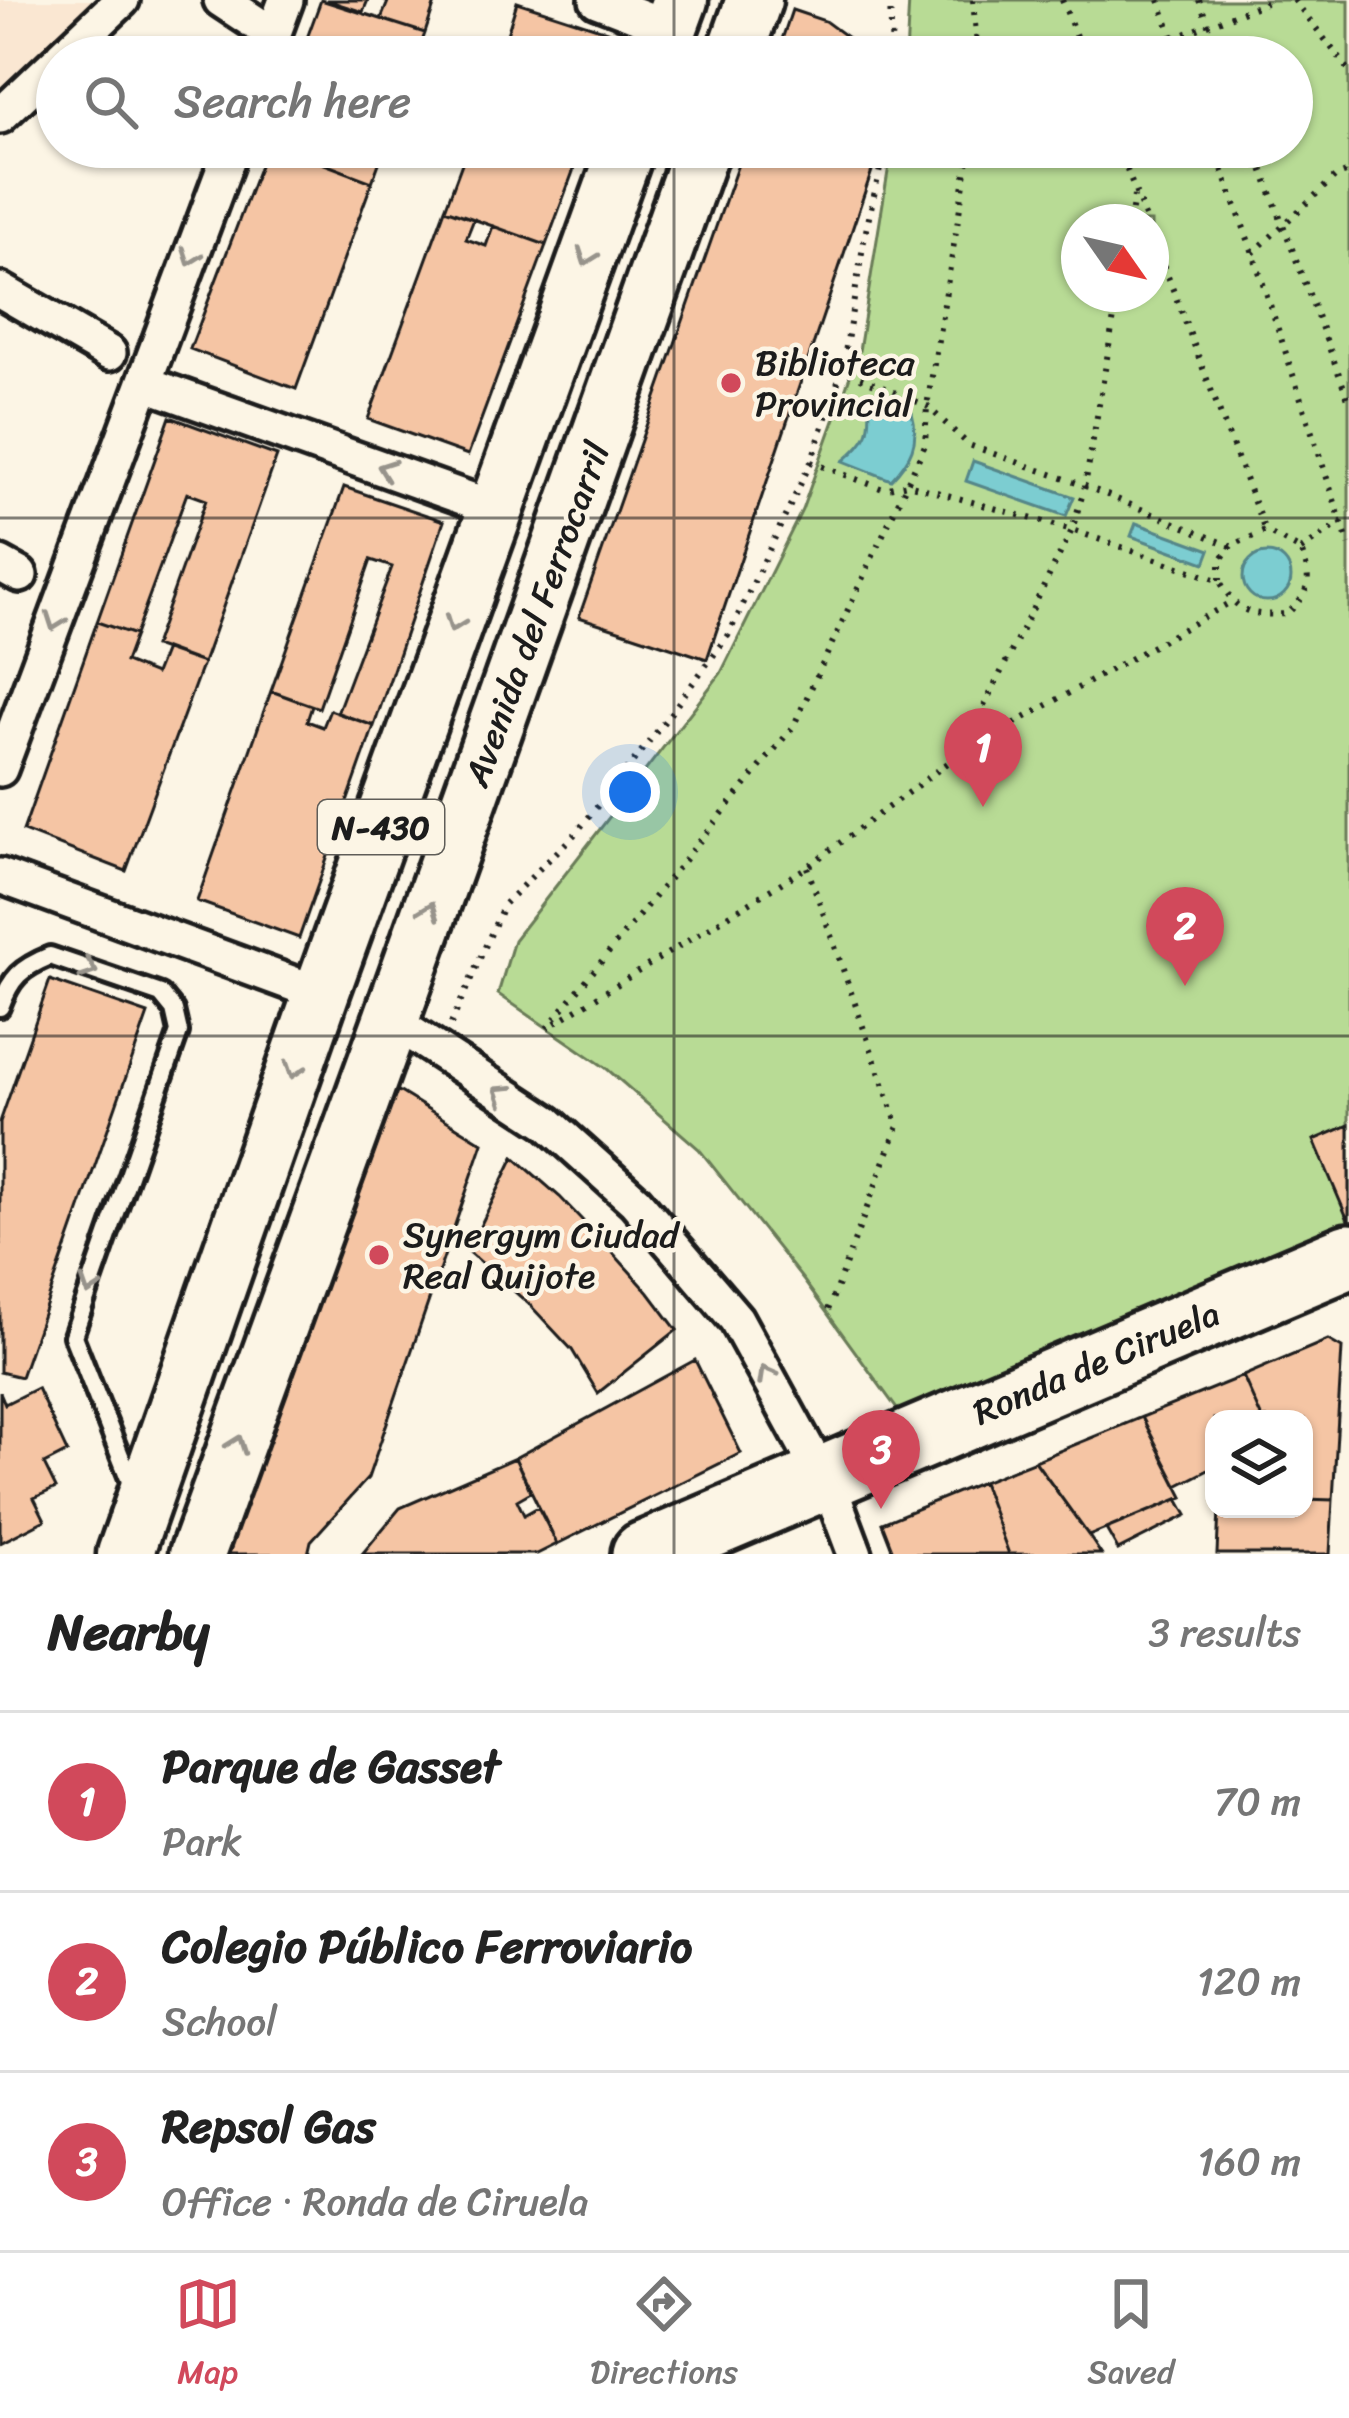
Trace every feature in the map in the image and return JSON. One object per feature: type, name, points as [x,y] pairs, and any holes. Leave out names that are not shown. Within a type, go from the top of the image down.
[{"type":"highway","name":"Ronda de Ciruela","points":[[644,1554],[837,1510],[1349,1256]]},
{"type":"highway","name":"Ronda de Ciruela","points":[[705,1554],[837,1510],[1349,1290]]},
{"type":"main road","points":[[741,36],[754,0]]},
{"type":"main road","name":"Avenida del Ferrocarril","points":[[133,1531],[320,994],[619,168]]},
{"type":"main road","name":"Avenida del Ferrocarril","points":[[197,1554],[694,168]]},
{"type":"street","points":[[85,36],[122,0]]},
{"type":"street","points":[[221,0],[259,36]]},
{"type":"street","points":[[273,36],[286,0]]},
{"type":"street","points":[[598,0],[670,28]]},
{"type":"street","points":[[0,116],[36,82]]},
{"type":"street","points":[[0,769],[224,168]]},
{"type":"street","points":[[0,290],[109,353]]},
{"type":"street","points":[[143,383],[496,509]]},
{"type":"street","points":[[0,876],[320,994]]},
{"type":"street","points":[[391,1020],[547,1122],[635,1201],[736,1319],[837,1510]]},
{"type":"lane","points":[[0,1007],[9,983],[28,965],[50,956],[161,994],[174,1010],[179,1032],[73,1336],[133,1531]]},
{"type":"path","points":[[890,0],[891,36]]},
{"type":"path","points":[[973,0],[976,36]]},
{"type":"path","points":[[1062,0],[1076,36]]},
{"type":"path","points":[[1159,0],[1173,36]]},
{"type":"path","points":[[1199,0],[1212,36]]},
{"type":"path","points":[[1179,36],[1273,0]]},
{"type":"path","points":[[1294,0],[1349,70]]},
{"type":"path","points":[[576,833],[728,636],[811,462],[842,370],[880,168]]},
{"type":"path","points":[[967,168],[927,406],[925,445],[793,727],[547,1028],[807,867],[960,754],[1231,602]]},
{"type":"path","points":[[1126,168],[1140,204]]},
{"type":"path","points":[[1222,168],[1349,545]]},
{"type":"path","points":[[1262,168],[1349,401]]},
{"type":"path","points":[[1253,253],[1335,177],[1349,172]]},
{"type":"path","points":[[1133,204],[1135,191]]},
{"type":"path","points":[[1169,279],[1265,531],[1300,550],[1308,569],[1309,586],[1287,614],[1258,615],[1231,602],[1220,581],[1220,561],[1231,546],[1265,531]]},
{"type":"path","points":[[960,754],[1072,530],[1085,486],[1115,312]]},
{"type":"path","points":[[842,370],[927,406],[969,446],[1085,486],[1231,546]]},
{"type":"path","points":[[811,462],[883,489],[908,484],[1072,530],[1220,581]]},
{"type":"path","points":[[1300,550],[1349,517]]},
{"type":"path","points":[[807,867],[898,1126],[827,1313]]},
{"type":"shaded area","points":[[0,0],[122,0],[84,36],[36,36],[36,82],[0,116]]},
{"type":"green space","points":[[909,0],[1349,0],[1349,1254],[907,1423],[804,1281],[699,1149],[606,1068],[498,994],[514,940],[721,673],[802,510],[859,351],[889,168],[1313,168],[1313,36],[907,36]]},
{"type":"water","points":[[869,398],[912,413],[912,449],[891,480],[843,461],[867,434]]},
{"type":"water","points":[[973,461],[1074,497],[1066,516],[966,481]]},
{"type":"water","points":[[1136,523],[1210,550],[1205,563],[1131,536]]},
{"type":"water","points":[[1267,553],[1284,560],[1291,577],[1284,594],[1267,601],[1250,594],[1243,577],[1250,560]]},
{"type":"building","points":[[321,0],[425,33],[424,36],[308,36]]},
{"type":"building","points":[[326,0],[368,0],[363,12]]},
{"type":"building","points":[[382,0],[436,0],[425,33],[381,19],[388,2]]},
{"type":"building","points":[[517,2],[619,35],[619,36],[506,36]]},
{"type":"building","points":[[792,10],[825,21],[845,36],[783,36]]},
{"type":"building","points":[[259,168],[335,168],[372,182],[296,389],[190,349]]},
{"type":"building","points":[[335,168],[377,168],[372,182]]},
{"type":"building","points":[[460,168],[574,168],[546,245],[445,209]]},
{"type":"building","name":"Biblioteca Provincial","points":[[737,168],[873,168],[707,659],[579,617]]},
{"type":"building","points":[[445,209],[474,219],[466,239],[486,246],[493,226],[546,245],[468,455],[368,419]]},
{"type":"building","points":[[170,417],[277,456],[203,663],[154,646],[206,500],[187,493],[135,635],[97,622]]},
{"type":"building","points":[[344,487],[444,521],[374,726],[337,713],[392,567],[371,560],[319,708],[271,691]]},
{"type":"building","points":[[97,622],[135,635],[125,662],[155,674],[165,649],[203,663],[126,871],[23,831]]},
{"type":"building","points":[[271,691],[312,706],[307,721],[323,727],[330,710],[374,726],[299,938],[197,901]]},
{"type":"building","points":[[50,980],[148,1014],[21,1377],[0,1372],[0,1122]]},
{"type":"building","points":[[397,1090],[483,1143],[368,1478],[311,1541],[308,1554],[228,1554]]},
{"type":"building","points":[[1349,1125],[1349,1220],[1348,1220],[1314,1140]]},
{"type":"building","points":[[514,1157],[605,1244],[677,1330],[598,1393],[572,1350],[530,1305],[468,1251]]},
{"type":"building","points":[[1328,1340],[1342,1348],[1333,1500],[1313,1499],[1313,1410],[1258,1410],[1243,1376]]},
{"type":"building","points":[[695,1360],[741,1453],[557,1544],[515,1458]]},
{"type":"building","points":[[1243,1376],[1258,1410],[1205,1410],[1205,1472],[1177,1486],[1142,1417]]},
{"type":"building","points":[[37,1388],[67,1452],[44,1464],[56,1488],[34,1498],[45,1520],[0,1543],[0,1392],[5,1404]]},
{"type":"building","points":[[1142,1417],[1183,1497],[1089,1536],[1035,1461]]},
{"type":"building","points":[[515,1458],[531,1492],[517,1500],[524,1515],[538,1507],[557,1544],[537,1554],[362,1554],[400,1508]]},
{"type":"building","points":[[1035,1461],[1101,1554],[1009,1554],[982,1482]]},
{"type":"building","points":[[982,1482],[1009,1554],[894,1554],[882,1523]]},
{"type":"building","points":[[1178,1499],[1187,1515],[1118,1550],[1106,1529]]},
{"type":"building","points":[[1313,1499],[1333,1500],[1330,1554],[1217,1554],[1219,1518],[1313,1518]]},
{"type":"place","name":"Biblioteca Provincial","points":[[731,383]]},
{"type":"place","name":"Parque de Gasset","points":[[983,807]]},
{"type":"place","name":"Colegio Público Ferroviario","points":[[1185,986]]},
{"type":"place","name":"Synergym Ciudad Real Quijote","points":[[379,1255]]},
{"type":"place","name":"Repsol Gas","points":[[881,1509]]}]
